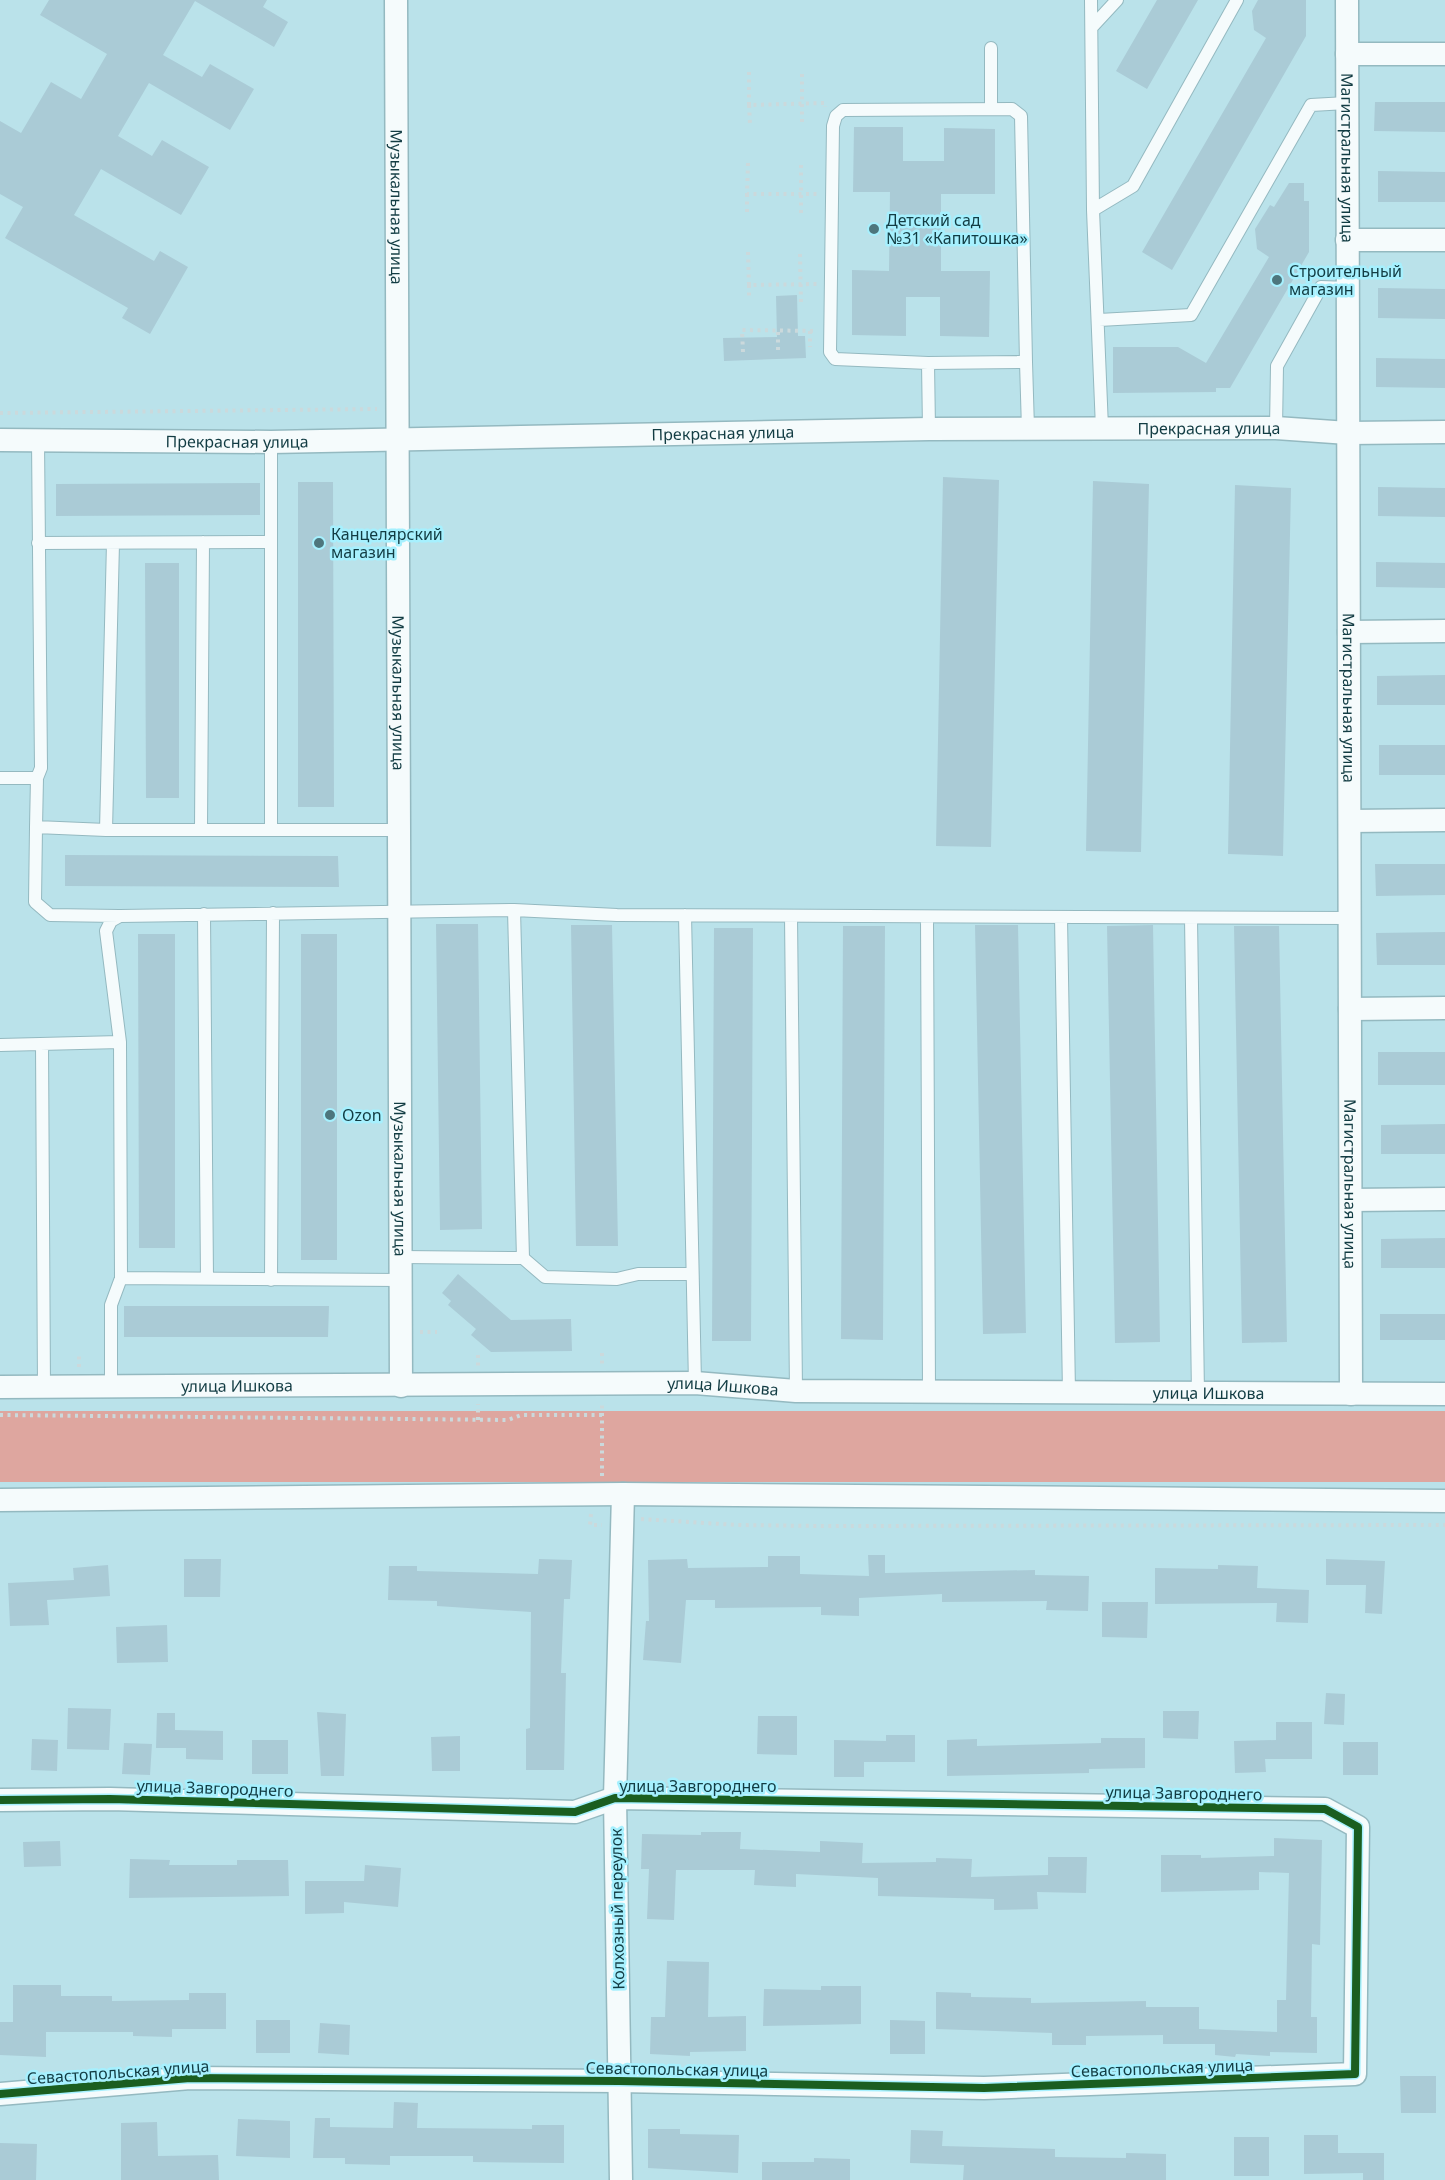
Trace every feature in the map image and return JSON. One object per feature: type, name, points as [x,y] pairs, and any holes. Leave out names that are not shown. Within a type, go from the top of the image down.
[{"type":"street","name":"Музыкальная улица","points":[[396,0],[401,1386]]},
{"type":"street","name":"Магистральная улица","points":[[1347,0],[1352,1394]]},
{"type":"street","points":[[1347,54],[1445,54]]},
{"type":"street","points":[[1347,240],[1445,240]]},
{"type":"street","name":"Прекрасная улица","points":[[0,440],[271,442],[928,429],[1101,428],[1276,428],[1348,433],[1445,432]]},
{"type":"street","points":[[1350,632],[1445,631]]},
{"type":"street","points":[[1350,821],[1445,820]]},
{"type":"street","points":[[1350,1009],[1445,1008]]},
{"type":"street","points":[[1351,1200],[1445,1199]]},
{"type":"street","name":"улица Ишкова","points":[[0,1388],[695,1383],[796,1391],[1445,1394]]},
{"type":"street","points":[[0,1500],[623,1494],[1445,1501]]},
{"type":"street","name":"Колхозный переулок","points":[[621,2180],[615,1798],[623,1494]]},
{"type":"street","name":"улица Завгороднего","points":[[0,1800],[110,1799],[575,1812],[615,1798],[1325,1809],[1358,1827],[1354,2074]]},
{"type":"street","name":"Севастопольская улица","points":[[0,2094],[190,2078],[620,2081],[984,2088],[1354,2074]]},
{"type":"lane","points":[[1091,0],[1093,210],[1099,320],[1101,428]]},
{"type":"lane","points":[[1092,27],[1117,0]]},
{"type":"lane","points":[[1093,210],[1133,186],[1237,0]]},
{"type":"lane","points":[[991,48],[991,109]]},
{"type":"lane","points":[[1099,320],[1191,315],[1311,105],[1347,103]]},
{"type":"lane","points":[[1026,362],[928,363],[835,359],[830,351],[833,126],[836,116],[843,110],[1012,109],[1021,116],[1028,429]]},
{"type":"lane","points":[[1276,428],[1277,366],[1321,288],[1348,288]]},
{"type":"lane","points":[[928,363],[928,429]]},
{"type":"lane","points":[[38,440],[42,750],[41,768],[36,778],[35,902],[50,915],[514,910],[617,915],[1350,918]]},
{"type":"lane","points":[[270,829],[271,442]]},
{"type":"lane","points":[[201,828],[203,542]]},
{"type":"lane","points":[[38,543],[270,542]]},
{"type":"lane","points":[[106,830],[113,543]]},
{"type":"lane","points":[[0,778],[36,778]]},
{"type":"lane","points":[[36,827],[106,830],[201,828],[400,830]]},
{"type":"lane","points":[[514,910],[523,1258]]},
{"type":"lane","points":[[271,1280],[273,913]]},
{"type":"lane","points":[[204,914],[207,1279]]},
{"type":"lane","points":[[685,915],[695,1383]]},
{"type":"lane","points":[[111,1388],[111,1305],[121,1278],[120,1042],[106,931],[111,921],[120,916]]},
{"type":"lane","points":[[791,916],[796,1391]]},
{"type":"lane","points":[[927,917],[929,1392]]},
{"type":"lane","points":[[1061,917],[1069,1393]]},
{"type":"lane","points":[[1191,918],[1198,1394]]},
{"type":"lane","points":[[0,1045],[120,1042]]},
{"type":"lane","points":[[42,1044],[44,1388]]},
{"type":"lane","points":[[401,1257],[523,1258],[545,1277],[617,1279],[638,1274],[691,1274]]},
{"type":"lane","points":[[121,1278],[400,1280]]},
{"type":"path","points":[[749,72],[750,124]]},
{"type":"path","points":[[802,74],[802,122]]},
{"type":"path","points":[[749,105],[825,103],[825,114]]},
{"type":"path","points":[[801,162],[801,213]]},
{"type":"path","points":[[747,214],[748,163]]},
{"type":"path","points":[[747,194],[823,194]]},
{"type":"path","points":[[748,252],[749,300]]},
{"type":"path","points":[[800,254],[801,304]]},
{"type":"path","points":[[749,285],[823,284]]},
{"type":"path","points":[[743,352],[742,330],[823,331]]},
{"type":"path","points":[[778,330],[778,350]]},
{"type":"path","points":[[810,331],[810,347]]},
{"type":"path","points":[[0,413],[398,408]]},
{"type":"path","points":[[0,1416],[508,1420],[521,1415],[602,1415],[602,1487]]},
{"type":"path","points":[[592,1506],[590,1525],[631,1519],[780,1525],[1445,1525]]},
{"type":"shaded area","points":[[0,1411],[1445,1411],[1445,1482],[0,1482]]},
{"type":"building","points":[[49,0],[267,0],[263,7],[288,22],[274,47],[195,1],[163,55],[202,77],[210,64],[254,89],[230,130],[149,83],[118,136],[152,156],[162,140],[209,167],[181,215],[101,169],[74,215],[154,261],[160,251],[188,267],[150,334],[122,318],[128,308],[5,238],[23,207],[0,194],[0,121],[21,133],[51,82],[81,99],[107,54],[40,15]]},
{"type":"building","points":[[1157,0],[1198,0],[1147,89],[1116,71]]},
{"type":"building","points":[[1258,0],[1306,0],[1306,36],[1172,270],[1142,252],[1266,38],[1254,30],[1252,11]]},
{"type":"building","points":[[1375,102],[1445,102],[1445,132],[1374,131]]},
{"type":"building","points":[[854,127],[903,127],[903,161],[944,161],[944,128],[995,129],[995,194],[941,194],[941,271],[990,271],[989,337],[940,336],[940,297],[906,297],[906,336],[852,335],[852,270],[889,271],[890,192],[853,192]]},
{"type":"building","points":[[1378,171],[1445,172],[1445,202],[1378,202]]},
{"type":"building","points":[[1289,183],[1304,183],[1304,201],[1309,201],[1309,252],[1230,388],[1216,388],[1216,392],[1113,393],[1113,347],[1178,347],[1206,363],[1269,257],[1257,249],[1255,229],[1270,205],[1274,207]]},
{"type":"building","points":[[1378,288],[1445,289],[1445,319],[1378,318]]},
{"type":"building","points":[[797,295],[798,336],[805,336],[806,358],[724,361],[723,338],[777,337],[776,296]]},
{"type":"building","points":[[1376,358],[1445,359],[1445,388],[1376,387]]},
{"type":"building","points":[[943,477],[999,480],[991,847],[936,846]]},
{"type":"building","points":[[1093,481],[1149,484],[1141,852],[1086,851]]},
{"type":"building","points":[[298,482],[333,482],[334,807],[298,807]]},
{"type":"building","points":[[260,483],[260,515],[56,516],[56,484]]},
{"type":"building","points":[[1235,485],[1291,488],[1283,856],[1228,854]]},
{"type":"building","points":[[1378,487],[1445,488],[1445,517],[1378,516]]},
{"type":"building","points":[[1376,562],[1445,563],[1445,588],[1376,587]]},
{"type":"building","points":[[145,563],[179,563],[179,798],[146,798]]},
{"type":"building","points":[[1445,675],[1445,705],[1377,705],[1377,676]]},
{"type":"building","points":[[1379,745],[1445,745],[1445,775],[1379,775]]},
{"type":"building","points":[[65,855],[338,856],[339,887],[65,886]]},
{"type":"building","points":[[1375,864],[1445,864],[1445,895],[1376,896]]},
{"type":"building","points":[[436,924],[478,924],[482,1229],[440,1230]]},
{"type":"building","points":[[571,925],[612,925],[618,1246],[576,1246]]},
{"type":"building","points":[[975,925],[1018,925],[1026,1333],[983,1334]]},
{"type":"building","points":[[1153,925],[1160,1342],[1115,1343],[1107,926]]},
{"type":"building","points":[[843,926],[885,926],[883,1340],[841,1339]]},
{"type":"building","points":[[1234,926],[1279,926],[1287,1342],[1242,1343]]},
{"type":"building","points":[[714,928],[753,928],[751,1341],[712,1341]]},
{"type":"building","points":[[1445,932],[1445,965],[1377,965],[1376,933]]},
{"type":"building","points":[[138,934],[175,934],[175,1248],[139,1248]]},
{"type":"building","points":[[301,934],[337,934],[337,1260],[301,1260]]},
{"type":"building","points":[[1378,1052],[1445,1052],[1445,1085],[1378,1085]]},
{"type":"building","points":[[1445,1124],[1445,1154],[1381,1154],[1381,1125]]},
{"type":"building","points":[[1445,1238],[1445,1268],[1381,1268],[1381,1239]]},
{"type":"building","points":[[458,1274],[511,1320],[571,1319],[572,1351],[491,1352],[471,1335],[476,1329],[448,1305],[451,1301],[442,1293]]},
{"type":"building","points":[[124,1306],[329,1306],[328,1337],[124,1337]]},
{"type":"building","points":[[1380,1314],[1445,1314],[1445,1340],[1380,1340]]},
{"type":"building","points":[[868,1555],[885,1555],[885,1573],[1035,1570],[1035,1575],[1089,1576],[1088,1611],[1046,1610],[1047,1601],[942,1602],[942,1594],[859,1598],[859,1616],[821,1615],[821,1607],[715,1608],[715,1600],[686,1600],[681,1663],[643,1660],[646,1621],[649,1621],[648,1560],[687,1559],[688,1568],[768,1567],[768,1556],[800,1556],[800,1574],[869,1576]]},
{"type":"building","points":[[184,1559],[221,1559],[220,1597],[184,1597]]},
{"type":"building","points":[[539,1559],[572,1560],[570,1599],[564,1599],[561,1673],[566,1673],[564,1770],[526,1770],[526,1729],[530,1728],[531,1612],[437,1606],[437,1601],[388,1600],[389,1566],[417,1566],[417,1571],[538,1574]]},
{"type":"building","points":[[1326,1559],[1385,1561],[1382,1614],[1365,1613],[1366,1585],[1326,1585]]},
{"type":"building","points":[[108,1565],[110,1596],[47,1600],[49,1625],[10,1626],[8,1583],[74,1580],[73,1568]]},
{"type":"building","points":[[1218,1565],[1258,1566],[1257,1588],[1309,1590],[1308,1623],[1276,1622],[1277,1603],[1155,1604],[1155,1568],[1218,1569]]},
{"type":"building","points":[[1102,1602],[1148,1602],[1147,1638],[1102,1637]]},
{"type":"building","points":[[167,1625],[168,1662],[117,1663],[116,1627]]},
{"type":"building","points":[[1326,1693],[1345,1694],[1344,1725],[1324,1724]]},
{"type":"building","points":[[68,1708],[111,1709],[109,1750],[67,1749]]},
{"type":"building","points":[[1163,1711],[1199,1711],[1198,1739],[1163,1738]]},
{"type":"building","points":[[317,1712],[346,1714],[344,1776],[321,1776]]},
{"type":"building","points":[[157,1713],[175,1713],[175,1730],[223,1731],[223,1760],[186,1759],[186,1748],[156,1748]]},
{"type":"building","points":[[758,1716],[797,1716],[797,1755],[757,1754]]},
{"type":"building","points":[[1276,1722],[1312,1722],[1312,1759],[1265,1759],[1266,1772],[1235,1773],[1234,1741],[1276,1740]]},
{"type":"building","points":[[886,1735],[915,1735],[915,1762],[864,1762],[864,1777],[834,1777],[834,1740],[886,1741]]},
{"type":"building","points":[[460,1736],[460,1771],[432,1771],[431,1737]]},
{"type":"building","points":[[1101,1738],[1145,1738],[1145,1768],[1089,1769],[1089,1773],[947,1776],[947,1740],[977,1739],[977,1746],[1101,1743]]},
{"type":"building","points":[[32,1739],[58,1740],[57,1771],[31,1770]]},
{"type":"building","points":[[252,1740],[288,1740],[288,1774],[252,1774]]},
{"type":"building","points":[[1343,1742],[1378,1742],[1378,1775],[1343,1775]]},
{"type":"building","points":[[124,1743],[152,1744],[150,1775],[122,1774]]},
{"type":"building","points":[[701,1832],[741,1832],[740,1849],[820,1852],[820,1841],[863,1843],[862,1863],[936,1862],[936,1858],[972,1859],[971,1877],[1048,1875],[1048,1857],[1087,1857],[1086,1893],[1037,1892],[1038,1909],[994,1910],[994,1899],[878,1896],[878,1878],[796,1874],[796,1887],[754,1885],[755,1870],[676,1870],[674,1920],[647,1919],[649,1869],[641,1869],[642,1834],[701,1835]]},
{"type":"building","points":[[1274,1838],[1322,1840],[1320,1945],[1312,1944],[1311,2017],[1317,2017],[1317,2053],[1270,2052],[1270,2056],[1236,2054],[1235,2057],[1215,2055],[1215,2044],[1163,2044],[1163,2035],[1086,2036],[1086,2045],[1052,2045],[1052,2033],[936,2029],[936,1992],[971,1993],[971,1997],[1031,1998],[1031,2003],[1146,2001],[1146,2007],[1199,2007],[1199,2029],[1277,2032],[1277,2000],[1286,2000],[1289,1873],[1259,1872],[1259,1890],[1161,1892],[1161,1855],[1201,1855],[1201,1858],[1274,1856]]},
{"type":"building","points":[[60,1841],[61,1866],[24,1867],[23,1842]]},
{"type":"building","points":[[130,1859],[170,1860],[169,1865],[237,1865],[237,1860],[288,1860],[289,1896],[129,1898]]},
{"type":"building","points":[[365,1865],[401,1868],[398,1907],[344,1902],[344,1913],[305,1914],[305,1881],[364,1881]]},
{"type":"building","points":[[667,1961],[709,1962],[708,2017],[746,2016],[746,2051],[690,2052],[690,2056],[650,2054],[651,2017],[665,2017]]},
{"type":"building","points":[[13,1985],[61,1985],[61,1996],[112,1996],[112,2001],[189,2000],[189,1993],[226,1993],[226,2029],[172,2029],[172,2037],[133,2036],[133,2032],[46,2032],[46,2057],[0,2055],[0,2022],[13,2022]]},
{"type":"building","points":[[821,1986],[861,1986],[861,2024],[763,2026],[764,1989],[821,1990]]},
{"type":"building","points":[[256,2020],[290,2020],[290,2053],[256,2053]]},
{"type":"building","points":[[890,2020],[925,2021],[925,2054],[890,2054]]},
{"type":"building","points":[[320,2023],[350,2025],[349,2055],[318,2053]]},
{"type":"building","points":[[1400,2076],[1436,2076],[1436,2113],[1401,2113]]},
{"type":"building","points":[[394,2102],[418,2103],[417,2128],[532,2129],[532,2125],[564,2125],[564,2163],[473,2162],[473,2156],[390,2156],[390,2165],[345,2164],[345,2158],[313,2158],[315,2118],[330,2118],[330,2127],[393,2128]]},
{"type":"building","points":[[238,2119],[290,2121],[290,2158],[236,2156]]},
{"type":"building","points":[[157,2122],[158,2156],[218,2155],[219,2180],[121,2180],[121,2123]]},
{"type":"building","points":[[648,2129],[680,2129],[680,2134],[739,2135],[738,2173],[648,2168]]},
{"type":"building","points":[[911,2130],[943,2131],[942,2146],[1055,2149],[1055,2157],[1126,2158],[1126,2153],[1166,2154],[1166,2180],[963,2180],[964,2165],[910,2163]]},
{"type":"building","points":[[1304,2135],[1338,2135],[1338,2153],[1384,2153],[1384,2180],[1363,2180],[1363,2173],[1304,2174]]},
{"type":"building","points":[[1234,2137],[1269,2137],[1269,2176],[1234,2176]]},
{"type":"building","points":[[0,2143],[37,2144],[36,2180],[0,2180]]},
{"type":"building","points":[[814,2158],[850,2159],[850,2180],[762,2180],[762,2162],[814,2162]]},
{"type":"cycle path","points":[[0,1800],[110,1799],[575,1812],[615,1798],[1325,1809],[1358,1827],[1355,2074],[984,2088],[619,2081],[190,2078],[0,2094]]},
{"type":"place","name":"Детский сад №31 «Капитошка»","points":[[874,229]]},
{"type":"place","name":"Строительный магазин","points":[[1277,280]]},
{"type":"place","name":"Канцелярский магазин","points":[[319,543]]},
{"type":"place","name":"Ozon","points":[[330,1115]]}]
